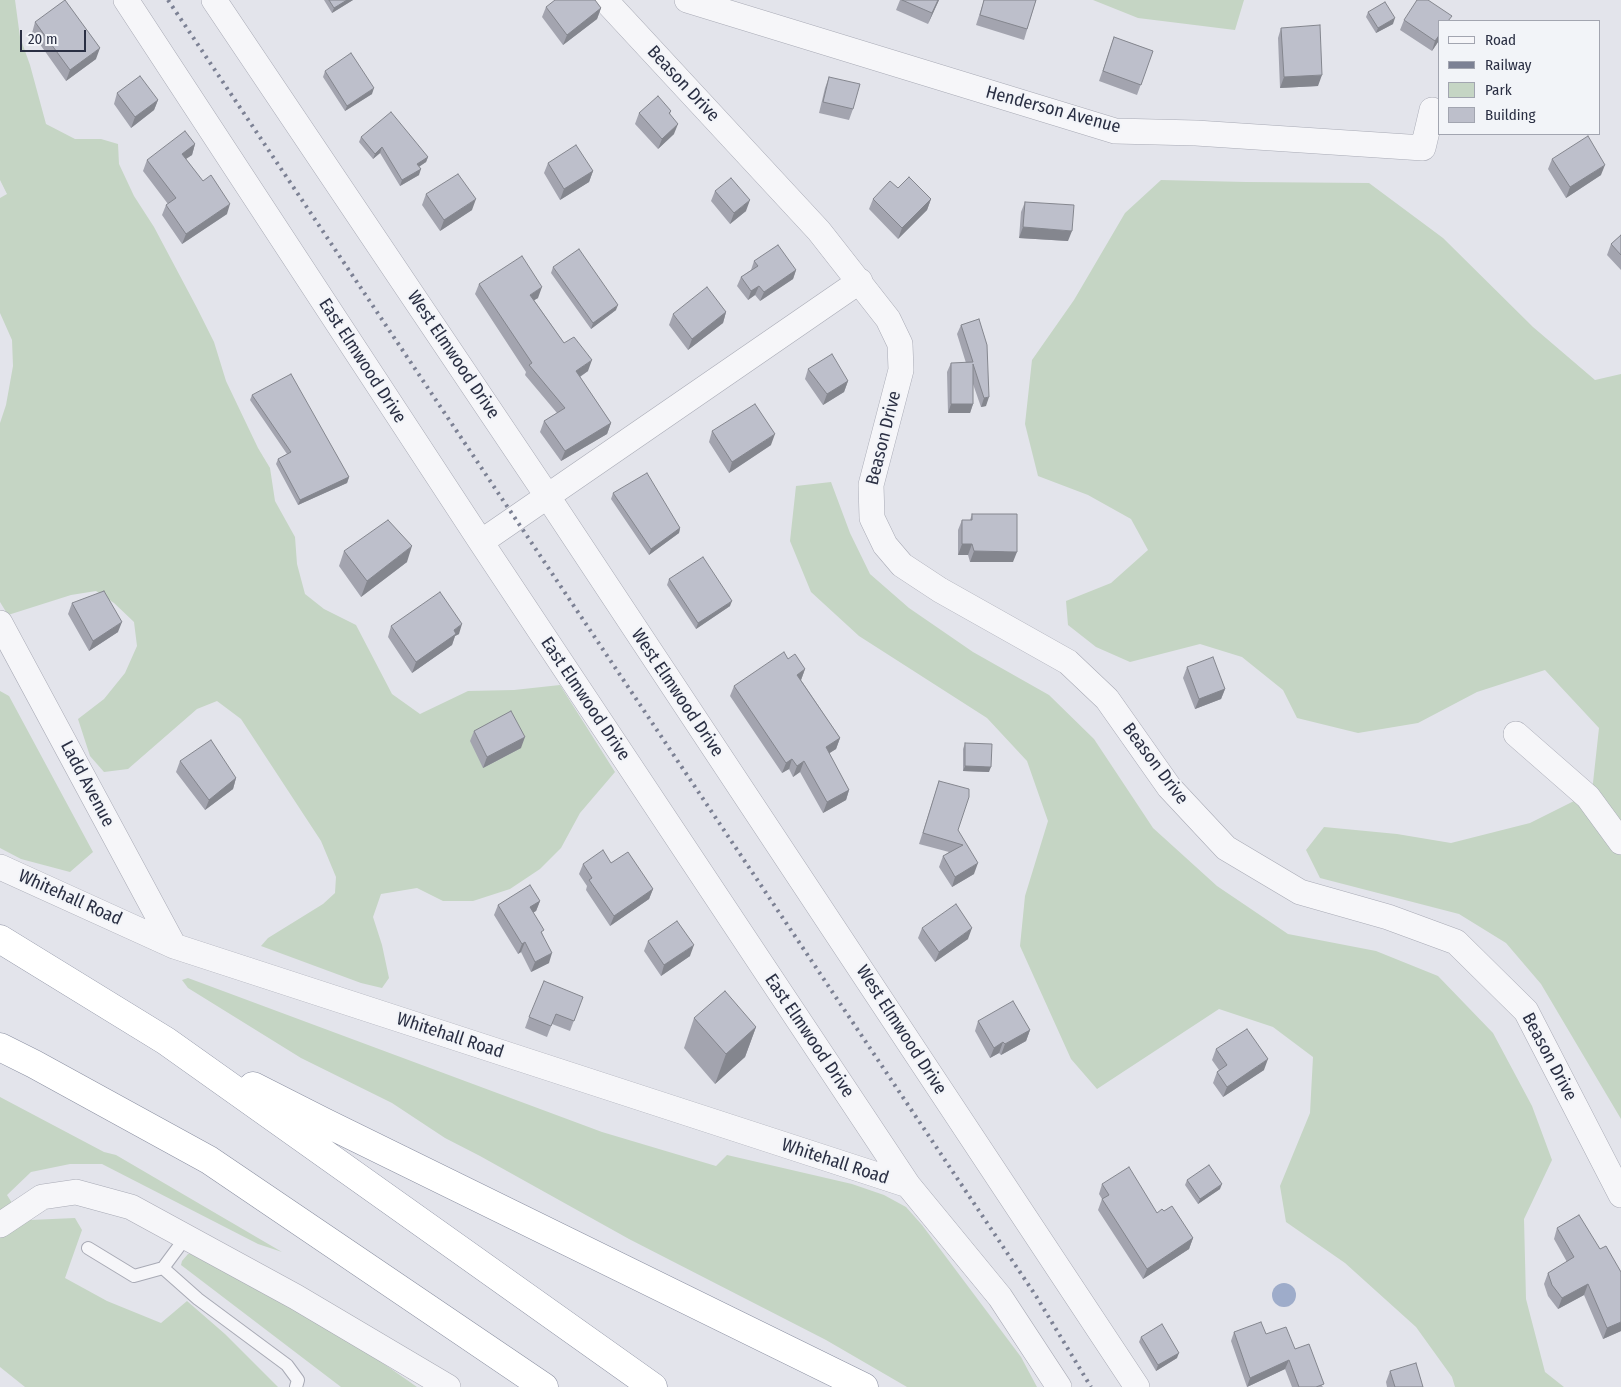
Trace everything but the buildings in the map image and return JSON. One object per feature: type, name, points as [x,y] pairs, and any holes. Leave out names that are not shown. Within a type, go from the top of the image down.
[{"type":"highway","points":[[0,939],[166,1040],[324,1122],[864,1387]]},
{"type":"highway","points":[[166,1040],[652,1387]]},
{"type":"highway","points":[[0,1048],[34,1064],[209,1160],[544,1387]]},
{"type":"street","name":"East Elmwood Drive","points":[[126,0],[481,542],[908,1185],[1000,1297],[1060,1387]]},
{"type":"street","name":"West Elmwood Drive","points":[[214,0],[548,497],[1137,1387]]},
{"type":"street","name":"Beason Drive","points":[[606,0],[819,231],[888,319],[900,344],[901,370],[871,485],[872,518],[885,545],[896,559],[940,590],[1068,662],[1107,699],[1169,788],[1226,848],[1300,892],[1388,917],[1456,942],[1526,1011],[1621,1195]]},
{"type":"street","name":"Henderson Avenue","points":[[687,0],[1115,131],[1196,133],[1424,148],[1432,110]]},
{"type":"street","points":[[481,542],[860,281]]},
{"type":"street","name":"Ladd Avenue","points":[[0,623],[174,946]]},
{"type":"street","points":[[1516,734],[1588,797],[1621,842]]},
{"type":"street","name":"Whitehall Road","points":[[0,867],[174,946],[908,1185]]},
{"type":"street","points":[[0,1225],[42,1197],[76,1192],[131,1207],[296,1297],[448,1387]]},
{"type":"lane","points":[[88,1248],[134,1276],[163,1268],[186,1237]]},
{"type":"lane","points":[[163,1268],[198,1299],[287,1365],[298,1380],[296,1387]]},
{"type":"green space","points":[[0,0],[15,0],[20,37],[30,65],[46,124],[75,139],[101,139],[118,144],[119,164],[134,196],[154,227],[214,342],[226,381],[258,448],[270,468],[275,501],[295,537],[297,564],[305,594],[324,609],[356,625],[392,694],[420,714],[468,691],[514,690],[560,685],[615,772],[580,813],[561,848],[540,869],[510,889],[473,901],[443,901],[417,888],[381,894],[373,917],[382,945],[389,978],[382,988],[361,983],[261,946],[268,938],[323,904],[335,893],[336,877],[321,841],[241,719],[217,701],[197,709],[128,769],[104,772],[90,756],[78,719],[104,699],[125,673],[137,646],[134,622],[114,603],[96,591],[71,595],[8,615],[0,602],[0,423],[6,405],[13,366],[12,340],[0,313],[0,198],[7,194],[0,180]]},
{"type":"green space","points":[[1093,0],[1244,0],[1235,30],[1138,18]]},
{"type":"green space","points":[[1161,180],[1369,183],[1443,238],[1533,327],[1595,380],[1621,374],[1621,1119],[1541,984],[1506,943],[1459,914],[1320,878],[1306,850],[1324,827],[1397,834],[1451,843],[1530,823],[1592,792],[1599,728],[1545,670],[1477,692],[1418,723],[1358,733],[1297,718],[1283,690],[1242,657],[1200,644],[1130,662],[1096,647],[1068,625],[1066,601],[1111,583],[1148,550],[1131,519],[1088,495],[1038,476],[1025,424],[1032,360],[1074,300],[1125,213]]},
{"type":"green space","points":[[831,482],[850,533],[870,574],[909,608],[973,652],[1049,695],[1094,739],[1153,828],[1217,886],[1288,934],[1376,951],[1438,976],[1493,1033],[1532,1106],[1552,1160],[1524,1219],[1526,1299],[1545,1372],[1564,1387],[1455,1387],[1452,1377],[1416,1327],[1345,1263],[1286,1222],[1280,1186],[1310,1113],[1313,1057],[1273,1027],[1219,1009],[1097,1089],[1071,1059],[1020,946],[1025,896],[1048,821],[1027,761],[987,718],[859,636],[811,592],[790,541],[796,486]]},
{"type":"green space","points":[[0,691],[9,696],[93,852],[70,872],[21,859],[0,848]]},
{"type":"green space","points":[[188,978],[602,1132],[716,1166],[727,1155],[852,1184],[884,1195],[906,1207],[922,1225],[1021,1357],[1037,1387],[907,1387],[826,1340],[629,1239],[445,1138],[392,1103],[301,1058],[188,988],[182,980]]},
{"type":"green space","points":[[0,1097],[104,1152],[116,1155],[282,1252],[258,1244],[102,1164],[70,1164],[31,1172],[7,1195],[12,1203],[0,1212]]},
{"type":"green space","points":[[75,1218],[82,1230],[65,1278],[107,1301],[161,1323],[187,1301],[225,1334],[278,1387],[25,1387],[0,1367],[0,1237],[30,1220]]},
{"type":"green space","points":[[188,1254],[314,1320],[377,1359],[417,1387],[341,1387],[181,1265]]},
{"type":"water","points":[[1284,1283],[1289,1284],[1295,1290],[1295,1300],[1289,1306],[1284,1307],[1279,1306],[1273,1300],[1272,1295],[1273,1290],[1279,1284]]},
{"type":"railway","points":[[168,0],[1036,1296],[1091,1387]]}]
